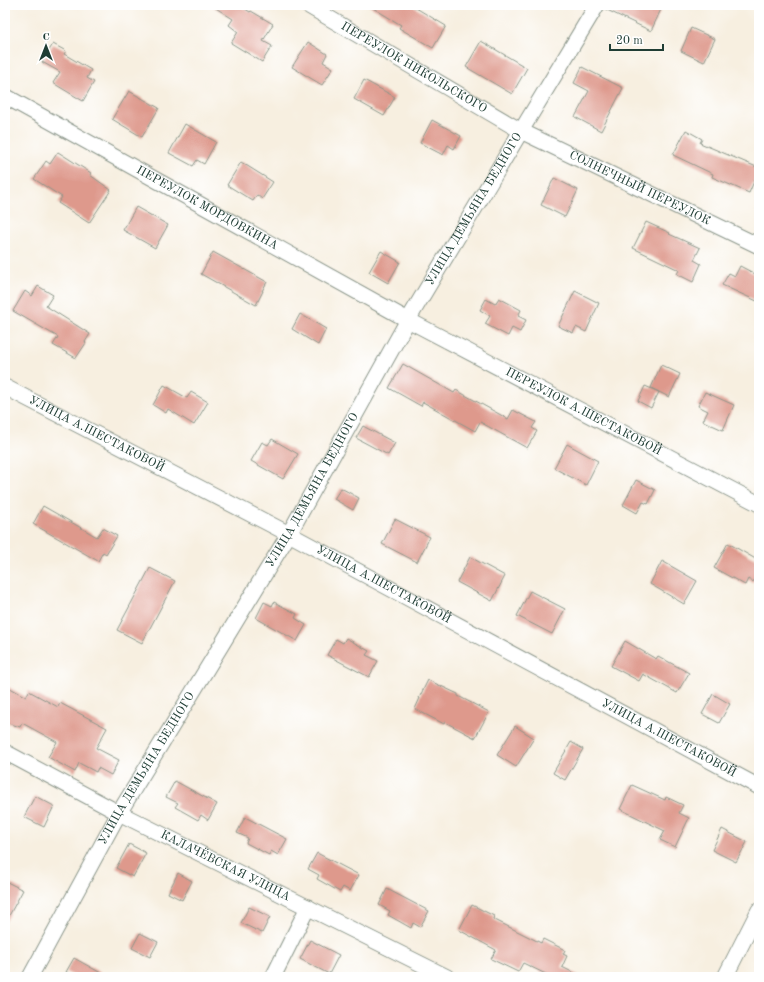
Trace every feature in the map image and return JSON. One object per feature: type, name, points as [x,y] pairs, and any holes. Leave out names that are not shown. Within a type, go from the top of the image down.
[{"type":"street","name":"ПЕРЕУЛОК НИКОЛЬСКОГО","points":[[307,5],[521,131]]},
{"type":"street","name":"УЛИЦА ДЕМЬЯНА БЕДНОГО","points":[[30,977],[118,813],[289,534],[408,320],[597,5]]},
{"type":"street","name":"ПЕРЕУЛОК МОРДОВКИНА","points":[[5,96],[408,320]]},
{"type":"street","name":"СОЛНЕЧНЫЙ ПЕРЕУЛОК","points":[[521,131],[759,246]]},
{"type":"street","name":"ПЕРЕУЛОК А.ШЕСТАКОВОЙ","points":[[408,320],[759,504]]},
{"type":"street","name":"УЛИЦА А.ШЕСТАКОВОЙ","points":[[5,387],[289,534],[759,787]]},
{"type":"street","name":"КАЛАЧЁВСКАЯ УЛИЦА","points":[[5,752],[118,813],[447,977]]},
{"type":"street","points":[[273,977],[308,907]]},
{"type":"street","points":[[725,977],[759,910]]},
{"type":"building","points":[[211,5],[239,5],[273,24],[263,41],[272,46],[262,62],[231,43],[238,32],[229,25],[233,19]]},
{"type":"building","points":[[368,5],[411,5],[446,26],[433,48],[399,28],[401,25]]},
{"type":"building","points":[[606,5],[663,5],[651,31],[605,9]]},
{"type":"building","points":[[691,28],[715,39],[704,62],[681,51]]},
{"type":"building","points":[[481,41],[527,68],[512,94],[466,67]]},
{"type":"building","points":[[308,42],[327,54],[323,62],[333,68],[322,85],[292,67]]},
{"type":"building","points":[[53,44],[66,51],[64,54],[91,70],[87,78],[94,82],[83,101],[53,83],[60,72],[42,62]]},
{"type":"building","points":[[582,67],[623,88],[601,131],[575,117],[589,91],[574,83]]},
{"type":"building","points":[[364,80],[395,97],[384,116],[354,99]]},
{"type":"building","points":[[129,91],[159,108],[142,137],[112,119]]},
{"type":"building","points":[[432,120],[461,136],[454,149],[448,145],[443,155],[420,143]]},
{"type":"building","points":[[185,124],[216,142],[204,164],[197,160],[193,166],[169,153]]},
{"type":"building","points":[[686,130],[702,139],[700,143],[759,168],[749,193],[712,177],[713,174],[673,155]]},
{"type":"building","points":[[58,152],[91,173],[90,175],[111,190],[89,223],[58,203],[62,197],[34,179],[46,161],[50,164]]},
{"type":"building","points":[[241,162],[273,182],[262,199],[257,195],[253,201],[227,185]]},
{"type":"building","points":[[554,178],[578,190],[565,217],[541,205]]},
{"type":"building","points":[[136,207],[168,225],[155,248],[123,230]]},
{"type":"building","points":[[646,222],[700,248],[694,260],[701,264],[693,282],[677,274],[679,270],[633,248]]},
{"type":"building","points":[[381,251],[400,262],[388,283],[369,272]]},
{"type":"building","points":[[213,252],[267,282],[256,305],[201,274]]},
{"type":"building","points":[[740,266],[759,276],[759,302],[722,285],[729,273],[735,276]]},
{"type":"building","points":[[38,286],[53,295],[46,306],[90,334],[76,358],[53,345],[58,337],[13,311],[25,291],[32,296]]},
{"type":"building","points":[[575,291],[599,303],[586,332],[576,327],[573,333],[558,326]]},
{"type":"building","points":[[499,298],[521,310],[518,316],[526,320],[520,332],[512,328],[508,336],[485,324],[490,316],[480,310],[486,299],[495,304]]},
{"type":"building","points":[[300,314],[326,329],[318,345],[292,329]]},
{"type":"building","points":[[403,364],[454,393],[456,390],[508,419],[513,410],[536,422],[532,428],[537,431],[527,448],[480,422],[475,431],[423,402],[421,406],[389,388]]},
{"type":"building","points":[[661,365],[680,374],[669,397],[651,388]]},
{"type":"building","points":[[164,385],[187,398],[191,392],[208,402],[194,425],[168,409],[166,413],[153,405]]},
{"type":"building","points":[[645,386],[659,392],[651,408],[638,401]]},
{"type":"building","points":[[705,392],[734,405],[723,430],[703,421],[708,411],[698,406]]},
{"type":"building","points":[[363,426],[395,443],[388,455],[356,438]]},
{"type":"building","points":[[272,439],[298,454],[283,479],[251,461],[262,442],[268,445]]},
{"type":"building","points":[[567,444],[598,461],[586,485],[554,468]]},
{"type":"building","points":[[636,480],[655,490],[648,504],[643,502],[637,513],[623,505]]},
{"type":"building","points":[[341,488],[359,498],[353,510],[334,499]]},
{"type":"building","points":[[43,506],[97,537],[103,528],[117,536],[106,554],[103,552],[98,561],[33,524]]},
{"type":"building","points":[[395,519],[430,537],[417,562],[382,544]]},
{"type":"building","points":[[728,543],[759,561],[759,572],[753,582],[748,579],[745,585],[714,568]]},
{"type":"building","points":[[470,557],[505,576],[492,601],[457,582]]},
{"type":"building","points":[[662,561],[697,581],[684,604],[650,584]]},
{"type":"building","points":[[150,568],[175,581],[142,643],[117,630]]},
{"type":"building","points":[[530,591],[565,609],[552,634],[517,616]]},
{"type":"building","points":[[264,602],[272,606],[274,602],[297,614],[295,618],[306,625],[297,641],[256,618]]},
{"type":"building","points":[[346,638],[369,651],[366,655],[378,661],[369,677],[327,655],[336,639],[343,643]]},
{"type":"building","points":[[625,641],[656,659],[658,656],[689,673],[677,693],[643,674],[639,681],[611,666]]},
{"type":"building","points":[[428,680],[458,694],[458,696],[489,712],[475,738],[445,722],[444,724],[415,709]]},
{"type":"building","points":[[5,685],[26,697],[29,691],[58,707],[60,703],[107,728],[96,748],[119,760],[111,775],[98,768],[96,772],[79,763],[75,772],[48,757],[57,742],[22,723],[20,727],[5,722]]},
{"type":"building","points":[[713,694],[730,704],[719,723],[702,714]]},
{"type":"building","points":[[515,726],[534,738],[516,767],[497,755]]},
{"type":"building","points":[[571,742],[583,749],[565,780],[553,773]]},
{"type":"building","points":[[175,781],[217,804],[208,820],[201,815],[198,820],[175,807],[178,803],[166,797]]},
{"type":"building","points":[[632,785],[665,800],[666,797],[683,805],[679,813],[689,818],[675,847],[660,840],[665,831],[620,809]]},
{"type":"building","points":[[35,796],[54,806],[44,827],[24,817]]},
{"type":"building","points":[[245,817],[287,839],[278,855],[271,851],[269,855],[246,843],[248,838],[237,833]]},
{"type":"building","points":[[722,829],[747,842],[736,862],[712,850]]},
{"type":"building","points":[[129,844],[146,853],[133,877],[116,868]]},
{"type":"building","points":[[317,853],[359,875],[350,891],[343,887],[340,892],[317,879],[319,875],[308,869]]},
{"type":"building","points":[[178,873],[192,881],[182,900],[168,893]]},
{"type":"building","points":[[5,881],[23,890],[5,923]]},
{"type":"building","points":[[387,889],[429,911],[420,927],[413,923],[411,928],[388,915],[390,911],[379,905]]},
{"type":"building","points":[[472,905],[494,916],[493,919],[541,943],[543,939],[565,950],[563,954],[567,956],[562,967],[582,977],[552,977],[523,963],[518,972],[491,959],[496,950],[459,930]]},
{"type":"building","points":[[249,907],[270,917],[262,933],[241,923]]},
{"type":"building","points":[[140,933],[158,942],[150,957],[132,948]]},
{"type":"building","points":[[310,940],[339,955],[329,974],[300,959]]},
{"type":"building","points":[[74,958],[108,977],[76,977],[66,972]]}]
